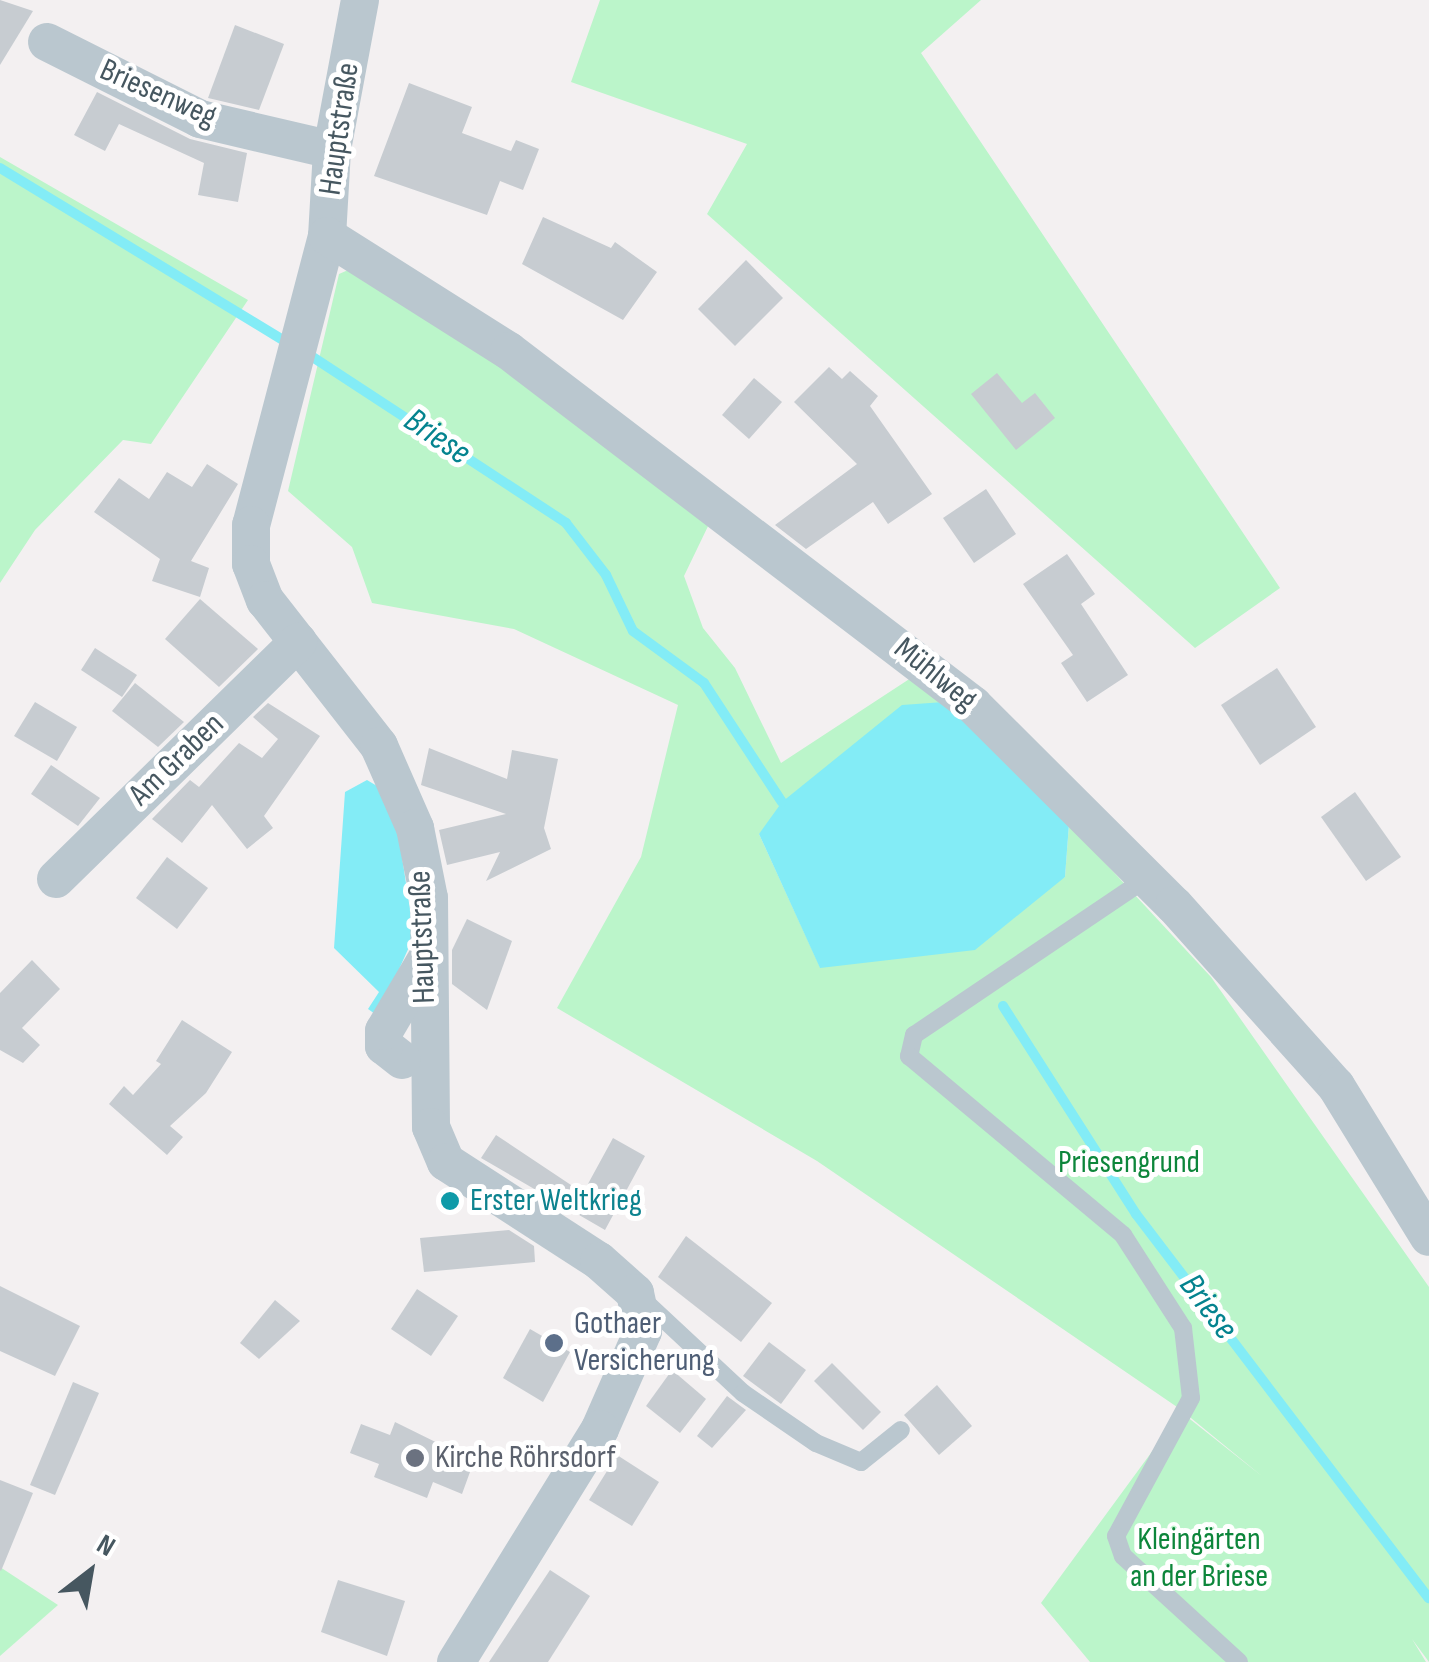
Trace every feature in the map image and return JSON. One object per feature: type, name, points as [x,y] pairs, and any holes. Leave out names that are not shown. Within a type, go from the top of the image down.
[{"type":"street","name":"Hauptstraße","points":[[360,0],[332,150],[327,236],[251,525],[250,564],[265,600],[378,746],[415,828],[429,898],[431,1127],[446,1162],[563,1234],[635,1293]]},
{"type":"street","name":"Briesenweg","points":[[47,42],[200,119],[332,150]]},
{"type":"street","name":"Mühlweg","points":[[327,236],[509,351],[800,577],[845,602],[974,705],[1147,878],[1336,1086],[1429,1237]]},
{"type":"street","name":"Am Graben","points":[[56,879],[298,642]]},
{"type":"street","points":[[402,1060],[384,1046],[384,1031],[428,958]]},
{"type":"street","points":[[456,1662],[616,1396],[643,1331],[635,1293]]},
{"type":"lane","points":[[1147,878],[914,1035],[910,1056],[1124,1235],[1183,1328],[1191,1398],[1116,1536],[1123,1556],[1238,1662]]},
{"type":"lane","points":[[635,1293],[743,1393],[816,1443],[861,1462],[900,1430]]},
{"type":"green space","points":[[600,0],[981,0],[921,53],[1280,588],[1195,648],[707,214],[747,144],[571,82]]},
{"type":"green space","points":[[0,157],[248,300],[151,444],[123,440],[35,530],[0,583]]},
{"type":"green space","points":[[355,267],[382,279],[711,520],[684,576],[703,628],[735,668],[781,763],[917,674],[944,702],[759,834],[820,967],[1065,877],[1069,824],[1211,977],[1429,1287],[1429,1662],[1412,1639],[1426,1662],[1090,1662],[1041,1603],[1181,1412],[1263,1477],[1180,1409],[817,1161],[557,1008],[641,857],[678,705],[514,629],[372,603],[352,547],[288,491],[339,274]]},
{"type":"green space","points":[[0,1567],[58,1605],[0,1656]]},
{"type":"water","points":[[944,702],[1069,824],[1065,877],[975,950],[820,968],[759,834],[782,802],[902,705]]},
{"type":"water","points":[[367,780],[382,789],[399,837],[414,936],[378,1016],[368,1009],[379,992],[334,948],[345,792]]},
{"type":"building","points":[[0,0],[33,11],[0,65]]},
{"type":"building","points":[[235,25],[284,44],[259,110],[208,98]]},
{"type":"building","points":[[409,83],[472,107],[462,133],[511,151],[516,140],[539,149],[523,190],[500,181],[487,215],[374,176]]},
{"type":"building","points":[[97,92],[190,139],[247,153],[238,202],[198,195],[204,163],[119,124],[105,151],[74,135]]},
{"type":"building","points":[[543,217],[611,248],[615,242],[657,272],[623,320],[522,264]]},
{"type":"building","points":[[746,260],[783,298],[735,346],[698,309]]},
{"type":"building","points":[[829,367],[842,379],[850,371],[878,396],[870,406],[932,494],[888,524],[873,502],[806,549],[775,525],[857,464],[794,402]]},
{"type":"building","points":[[997,373],[1022,403],[1035,393],[1055,418],[1016,450],[971,394]]},
{"type":"building","points":[[754,378],[782,402],[749,439],[722,415]]},
{"type":"building","points":[[207,464],[238,484],[191,561],[209,568],[200,597],[152,581],[160,559],[94,512],[119,478],[149,499],[167,472],[192,487]]},
{"type":"building","points":[[986,489],[1016,534],[974,563],[943,518]]},
{"type":"building","points":[[1067,554],[1095,594],[1081,604],[1128,675],[1087,702],[1061,663],[1073,655],[1023,584]]},
{"type":"building","points":[[200,599],[258,649],[219,687],[165,639]]},
{"type":"building","points":[[95,648],[137,675],[122,697],[81,670]]},
{"type":"building","points":[[1277,668],[1316,727],[1260,765],[1221,705]]},
{"type":"building","points":[[135,683],[184,722],[158,747],[112,711]]},
{"type":"building","points":[[35,702],[77,727],[57,761],[14,736]]},
{"type":"building","points":[[268,703],[320,736],[264,816],[273,828],[247,849],[212,805],[182,843],[152,819],[190,780],[199,787],[239,743],[262,758],[278,739],[253,717]]},
{"type":"building","points":[[429,748],[507,779],[512,750],[558,759],[544,828],[551,849],[486,881],[500,852],[447,865],[439,830],[506,814],[421,785]]},
{"type":"building","points":[[51,765],[100,798],[78,826],[31,794]]},
{"type":"building","points":[[1355,792],[1401,857],[1366,881],[1321,817]]},
{"type":"building","points":[[167,857],[208,888],[177,929],[136,898]]},
{"type":"building","points":[[467,919],[512,941],[487,1010],[452,984],[452,950]]},
{"type":"building","points":[[32,960],[60,989],[22,1028],[40,1045],[23,1063],[0,1050],[0,993]]},
{"type":"building","points":[[182,1020],[232,1052],[206,1093],[170,1126],[183,1137],[167,1155],[109,1104],[124,1086],[133,1095],[161,1064],[156,1061]]},
{"type":"building","points":[[496,1135],[583,1193],[613,1138],[645,1156],[605,1230],[481,1158]]},
{"type":"building","points":[[509,1230],[534,1246],[535,1262],[424,1272],[420,1238]]},
{"type":"building","points":[[686,1236],[772,1303],[741,1342],[658,1277]]},
{"type":"building","points":[[0,1286],[80,1326],[55,1376],[0,1351]]},
{"type":"building","points":[[417,1289],[458,1316],[431,1356],[391,1329]]},
{"type":"building","points":[[275,1300],[300,1321],[259,1359],[240,1343]]},
{"type":"building","points":[[530,1329],[570,1352],[543,1402],[503,1378]]},
{"type":"building","points":[[769,1342],[806,1370],[781,1404],[743,1376]]},
{"type":"building","points":[[832,1363],[881,1412],[863,1430],[814,1381]]},
{"type":"building","points":[[672,1370],[706,1399],[680,1433],[646,1406]]},
{"type":"building","points":[[73,1382],[99,1393],[55,1495],[30,1485]]},
{"type":"building","points":[[937,1385],[972,1426],[939,1455],[904,1415]]},
{"type":"building","points":[[727,1396],[746,1410],[712,1448],[697,1436]]},
{"type":"building","name":"Kirche Röhrsdorf","points":[[395,1422],[474,1461],[462,1494],[433,1482],[427,1498],[374,1477],[379,1464],[350,1453],[361,1424],[390,1435]]},
{"type":"building","points":[[617,1455],[659,1482],[632,1526],[589,1500]]},
{"type":"building","points":[[0,1480],[33,1493],[1,1571],[0,1570]]},
{"type":"building","points":[[550,1570],[590,1596],[548,1662],[489,1662]]},
{"type":"building","points":[[338,1580],[405,1601],[387,1656],[321,1632]]},
{"type":"waterway","name":"Briese","points":[[0,168],[290,344]]},
{"type":"waterway","name":"Briese","points":[[305,352],[566,523],[606,575],[633,631],[704,683],[782,802]]},
{"type":"waterway","name":"Briese","points":[[1003,1006],[1136,1214],[1429,1598]]},
{"type":"place","name":"Erster Weltkrieg","points":[[450,1201]]},
{"type":"place","name":"Gothaer Versicherung","points":[[554,1343]]},
{"type":"place","name":"Kirche Röhrsdorf","points":[[415,1458]]},
{"type":"park label","name":"Priesengrund","points":[[1129,1163]]},
{"type":"park label","name":"Kleingärten an der Briese","points":[[1199,1560]]}]
